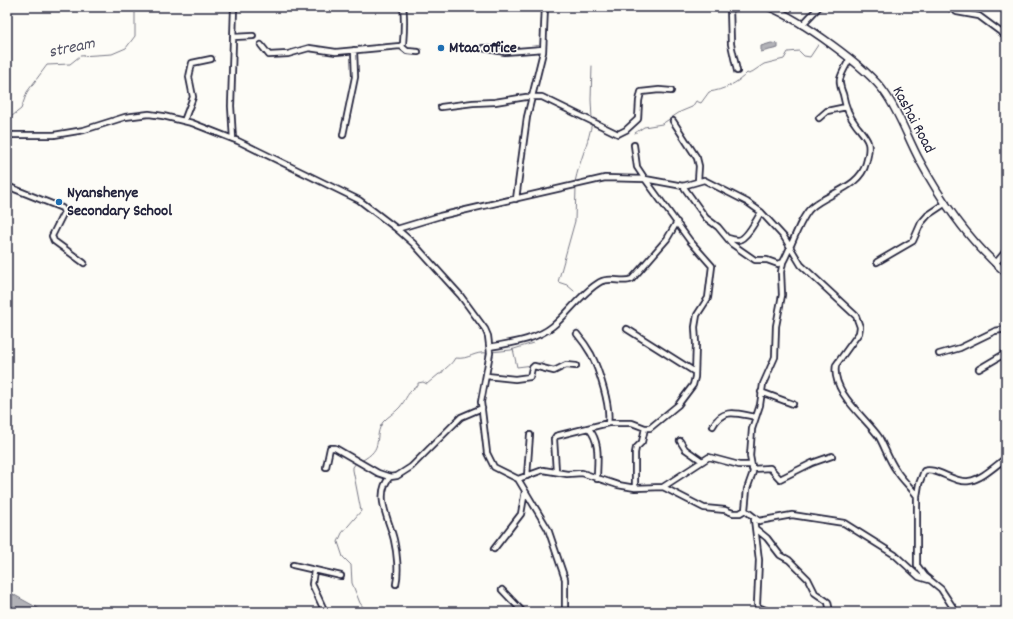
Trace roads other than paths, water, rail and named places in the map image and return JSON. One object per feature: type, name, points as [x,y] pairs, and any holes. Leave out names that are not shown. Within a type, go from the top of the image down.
[{"type":"street","points":[[233,140],[231,106],[234,7]]},
{"type":"street","points":[[401,46],[403,44],[405,17],[403,7]]},
{"type":"street","points":[[516,199],[531,97],[543,49],[545,7]]},
{"type":"street","points":[[730,7],[731,44],[738,71]]},
{"type":"street","name":"Kashai Road","points":[[769,7],[802,25],[865,72],[886,93],[920,161],[946,203],[967,233],[995,264],[1006,273]]},
{"type":"street","points":[[802,25],[819,7]]},
{"type":"street","points":[[949,7],[957,12],[979,16],[1006,36]]},
{"type":"street","points":[[233,37],[252,36]]},
{"type":"street","points":[[261,45],[268,54],[274,55],[288,54],[310,48],[336,52],[401,46],[407,51],[418,52]]},
{"type":"street","points":[[483,48],[505,52],[543,49]]},
{"type":"street","points":[[343,135],[355,77],[354,50]]},
{"type":"street","points":[[184,121],[193,97],[189,77],[192,63],[211,59]]},
{"type":"street","points":[[745,510],[747,489],[752,476],[750,447],[756,417],[760,406],[761,392],[775,357],[776,326],[782,295],[781,272],[783,262],[809,209],[846,187],[865,168],[869,151],[868,140],[864,133],[855,124],[846,107],[840,80],[849,60]]},
{"type":"street","points":[[441,107],[542,97],[618,134],[626,130],[638,119],[641,92],[659,90],[671,91]]},
{"type":"street","points":[[819,118],[827,111],[846,107]]},
{"type":"street","points":[[7,135],[54,135],[84,130],[125,117],[139,115],[163,116],[184,121],[233,140],[350,196],[397,228],[444,276],[474,312],[485,329],[490,348],[482,408],[488,458],[498,470],[518,479],[548,529],[565,579],[565,612]]},
{"type":"street","points":[[673,121],[697,158],[698,181]]},
{"type":"street","points":[[556,471],[554,440],[556,436],[567,432],[589,429],[608,423],[632,423],[645,428],[655,425],[681,403],[693,385],[696,344],[695,327],[697,315],[708,298],[712,266],[690,241],[637,167],[634,145]]},
{"type":"street","points":[[397,228],[440,216],[605,178],[645,179],[683,186],[704,180],[731,193],[761,212],[784,237],[801,265],[856,316],[860,327],[859,332],[836,365],[841,389],[844,396],[861,413],[879,437],[895,470],[917,496]]},
{"type":"street","points":[[7,186],[62,208],[64,212],[52,236],[54,241],[84,262]]},
{"type":"street","points":[[683,186],[706,218],[718,227],[732,244],[753,260],[767,260],[778,264],[783,262]]},
{"type":"street","points":[[877,262],[913,241],[921,223],[928,215],[946,203]]},
{"type":"street","points":[[728,238],[737,240],[742,238],[748,232],[761,212]]},
{"type":"street","points":[[490,348],[522,340],[544,332],[556,323],[570,308],[600,282],[618,279],[628,281],[632,279],[667,239],[677,222]]},
{"type":"street","points":[[995,264],[1006,251]]},
{"type":"street","points":[[627,329],[695,372]]},
{"type":"street","points":[[939,354],[960,348],[995,331],[1006,329]]},
{"type":"street","points":[[577,334],[588,349],[595,363],[607,407],[608,423]]},
{"type":"street","points":[[980,369],[1006,353]]},
{"type":"street","points":[[487,376],[522,379],[530,377],[534,366],[554,371],[563,366],[576,366]]},
{"type":"street","points":[[761,392],[793,404]]},
{"type":"street","points":[[326,467],[330,448],[336,448],[368,468],[390,477],[397,476],[412,467],[461,417],[482,408]]},
{"type":"street","points":[[713,426],[719,416],[725,414],[756,417]]},
{"type":"street","points":[[635,488],[635,453],[636,448],[642,442],[645,428]]},
{"type":"street","points":[[589,429],[598,446],[597,479]]},
{"type":"street","points":[[527,476],[530,435]]},
{"type":"street","points":[[680,441],[685,449],[702,461]]},
{"type":"street","points":[[663,487],[702,461],[712,457],[738,465],[770,468],[780,479],[812,463],[832,456]]},
{"type":"street","points":[[956,612],[941,589],[924,576],[917,565],[917,496],[921,476],[924,471],[927,470],[954,479],[968,481],[987,472],[1006,458]]},
{"type":"street","points":[[518,479],[543,470],[567,474],[582,473],[597,479],[635,488],[663,487],[704,508],[733,513],[740,513],[745,510]]},
{"type":"street","points":[[390,477],[385,487],[383,508],[395,543],[397,574],[396,584]]},
{"type":"street","points":[[494,549],[520,514],[525,491]]},
{"type":"street","points":[[745,510],[754,519],[764,521],[792,515],[844,524],[894,555],[919,578],[929,580]]},
{"type":"street","points":[[754,519],[759,566],[757,604],[758,607],[770,612]]},
{"type":"street","points":[[756,530],[767,538],[780,554],[789,560],[808,579],[815,593],[828,602],[830,612]]},
{"type":"street","points":[[293,565],[341,576]]},
{"type":"street","points":[[314,571],[312,584],[325,612]]},
{"type":"street","points":[[502,590],[523,612]]},
{"type":"waterway","name":"stream","points":[[7,120],[21,109],[27,92],[47,65],[70,64],[80,56],[112,54],[126,48],[135,36],[135,7]]},
{"type":"waterway","points":[[635,133],[644,127],[662,124],[680,112],[692,107],[696,101],[701,103],[709,92],[730,86],[747,73],[749,74],[764,64],[784,59],[788,52],[799,51],[804,56],[810,57],[818,45]]},
{"type":"waterway","points":[[592,66],[592,119]]},
{"type":"waterway","points":[[575,182],[589,137],[592,122]]},
{"type":"waterway","points":[[574,291],[567,285],[558,282],[575,221],[576,187]]},
{"type":"waterway","points":[[491,352],[511,350],[533,343]]},
{"type":"waterway","points":[[513,349],[517,367],[533,365]]},
{"type":"waterway","points":[[361,461],[369,456],[376,447],[378,433],[383,422],[400,407],[409,393],[418,386],[418,383],[423,382],[427,384],[441,374],[455,358],[464,358],[479,353],[488,353]]},
{"type":"waterway","points":[[536,364],[543,362]]},
{"type":"waterway","points":[[356,463],[353,470],[361,511],[342,533],[338,542],[343,557],[351,565],[352,583],[360,603],[367,612]]},
{"type":"place","name":"Mtaa office","points":[[441,48]]},
{"type":"place","name":"Nyanshenye Secondary School","points":[[59,202]]}]
